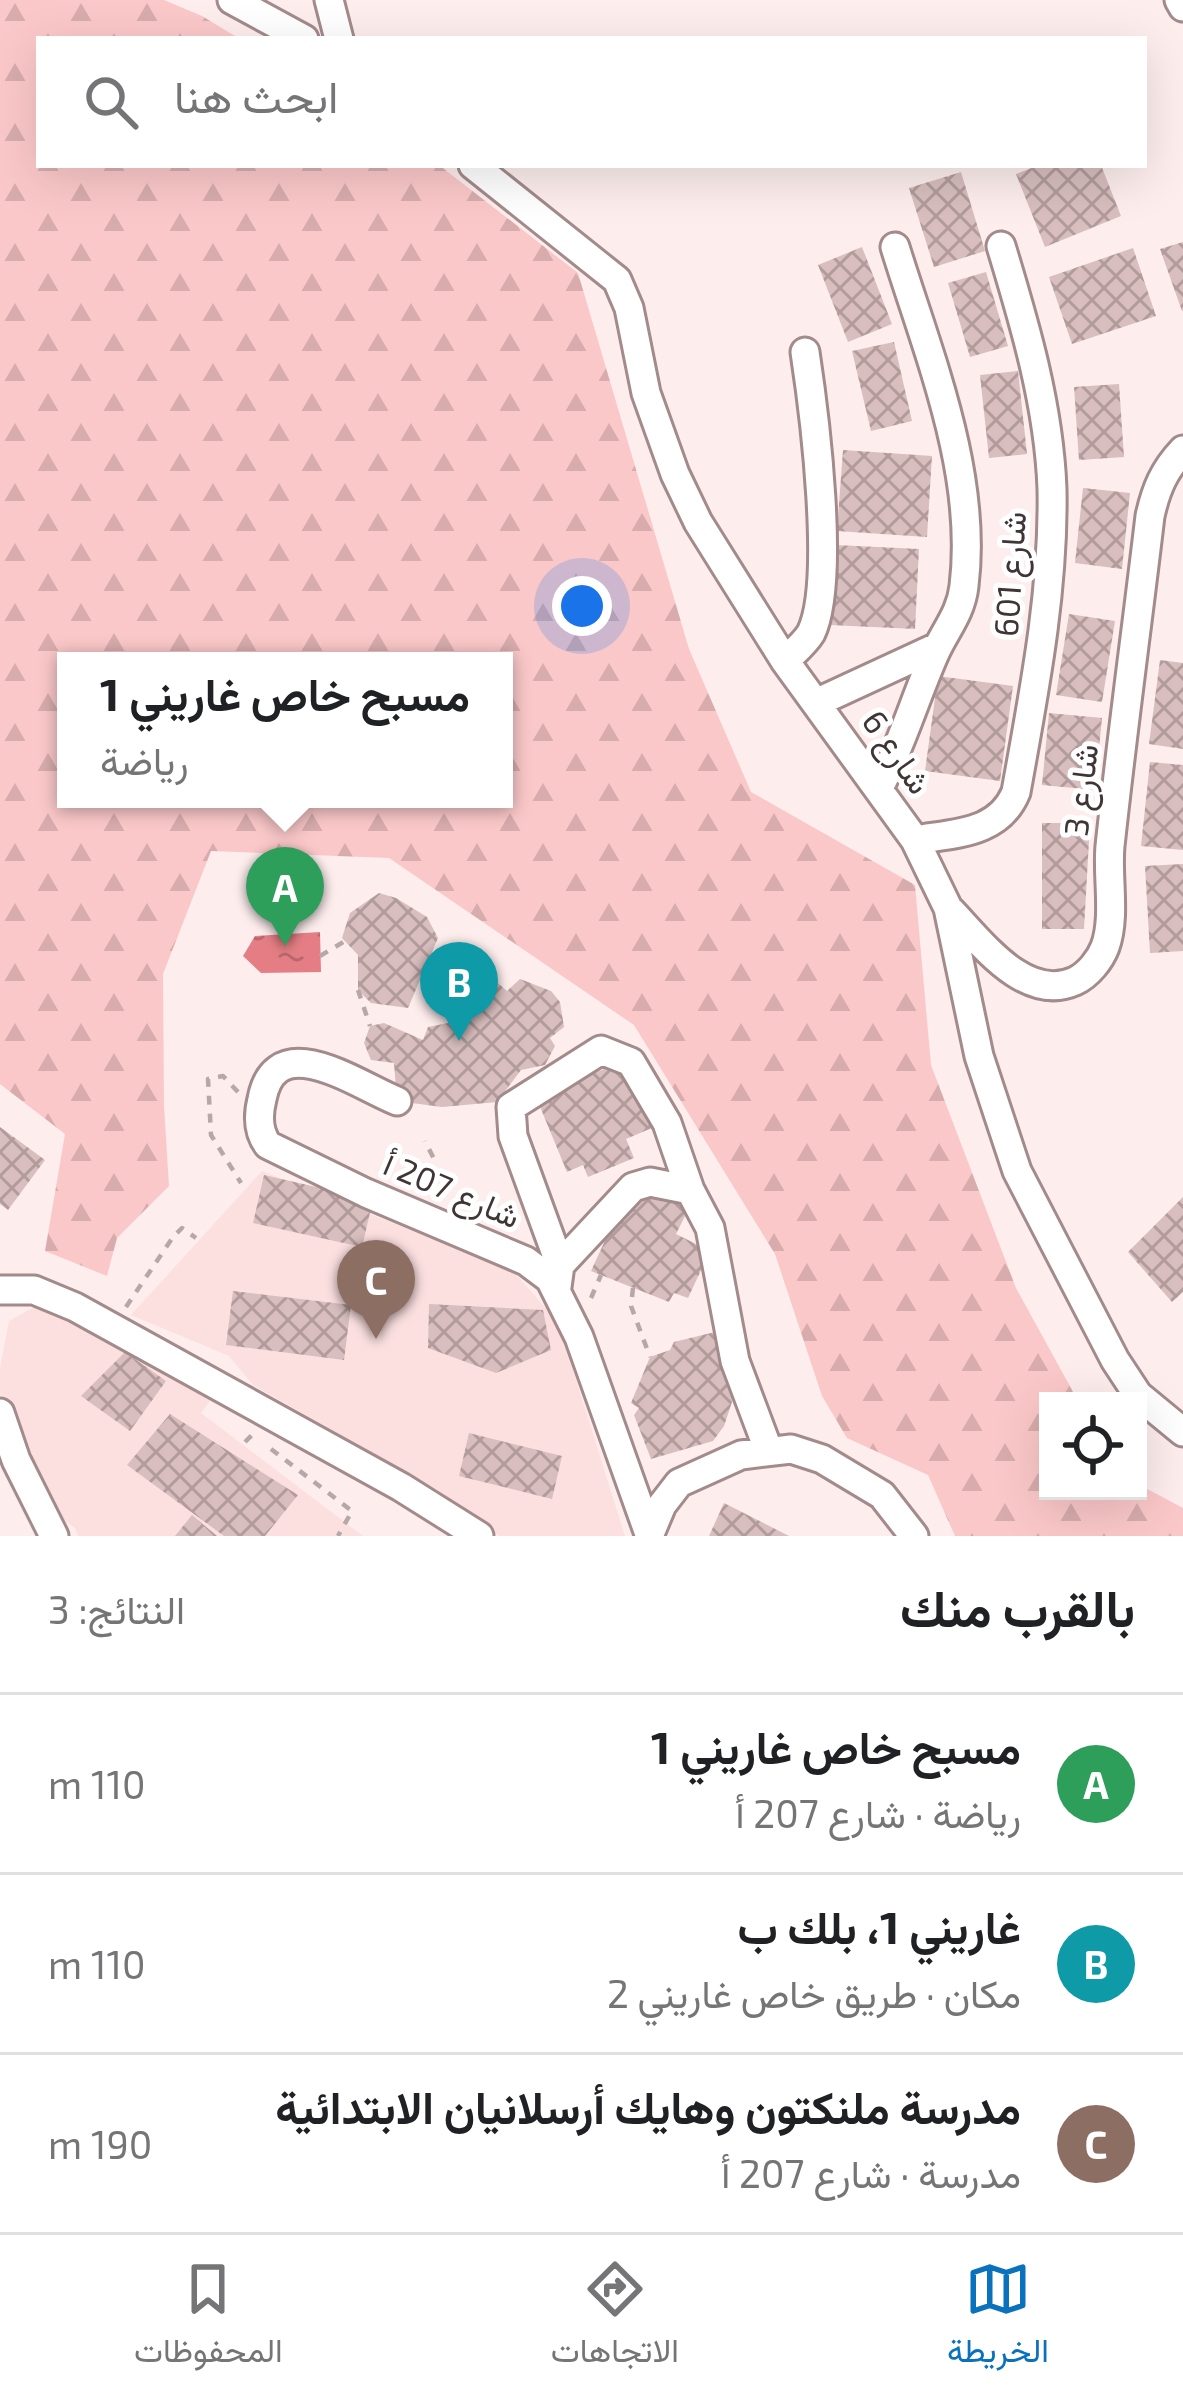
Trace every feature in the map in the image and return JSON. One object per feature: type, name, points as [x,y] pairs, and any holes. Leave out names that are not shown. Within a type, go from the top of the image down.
[{"type":"street","points":[[232,0],[298,36]]},
{"type":"street","points":[[329,0],[338,36]]},
{"type":"street","name":"شارع 6","points":[[477,168],[617,280],[629,308],[646,393],[675,474],[715,551],[785,661],[915,840],[948,908],[979,1056],[1017,1171],[1115,1360],[1138,1395],[1183,1432]]},
{"type":"street","name":"شارع 601","points":[[915,840],[986,827],[1009,809],[1036,680],[1050,576],[1050,470],[1036,370],[1001,246]]},
{"type":"street","points":[[879,788],[898,752],[937,647],[956,620],[966,550],[959,471],[895,247]]},
{"type":"street","points":[[785,661],[809,637],[819,597],[817,425],[805,352]]},
{"type":"street","name":"شارع 3","points":[[948,908],[1029,982],[1052,986],[1076,980],[1094,966],[1106,945],[1109,860],[1150,516],[1156,489],[1168,465],[1183,450]]},
{"type":"street","points":[[818,702],[937,647]]},
{"type":"street","points":[[649,1535],[513,1136],[511,1107],[601,1050],[631,1062],[667,1123],[690,1190],[710,1228],[735,1361],[768,1449]]},
{"type":"street","name":"شارع 207 أ","points":[[397,1101],[324,1067],[292,1062],[273,1072],[260,1108],[261,1130],[268,1145],[558,1276]]},
{"type":"street","points":[[558,1276],[633,1187],[650,1182],[690,1190]]},
{"type":"street","points":[[0,1290],[34,1290],[113,1327],[401,1487],[478,1536]]},
{"type":"street","points":[[0,1413],[16,1460],[54,1536]]},
{"type":"street","points":[[649,1535],[662,1505],[679,1483],[741,1455],[791,1449],[822,1459],[882,1495],[914,1536]]},
{"type":"path","points":[[320,956],[345,941]]},
{"type":"path","points":[[358,990],[370,1026]]},
{"type":"path","points":[[241,1183],[211,1135],[208,1079],[223,1076],[260,1108]]},
{"type":"path","points":[[396,1205],[403,1191],[422,1183],[435,1161],[424,1141]]},
{"type":"path","points":[[113,1327],[172,1237],[182,1228],[196,1238]]},
{"type":"path","points":[[633,1288],[631,1306],[650,1357]]},
{"type":"path","points":[[269,1447],[352,1511],[338,1536]]},
{"type":"shaded area","points":[[262,1171],[513,1271],[558,1322],[625,1536],[499,1536],[438,1490],[253,1385],[229,1356],[131,1315]]},
{"type":"shaded area","points":[[52,1297],[220,1387],[201,1413],[363,1536],[78,1536],[75,1528],[51,1511],[0,1393],[9,1321]]},
{"type":"green space","points":[[0,0],[164,0],[235,36],[36,36],[36,168],[443,168],[578,273],[689,649],[751,792],[915,885],[931,1065],[1016,1288],[1073,1392],[1039,1392],[1039,1500],[1147,1500],[1147,1489],[1183,1508],[1183,1536],[955,1536],[928,1475],[847,1438],[822,1396],[775,1254],[634,1025],[389,858],[211,851],[163,974],[169,1186],[117,1238],[107,1276],[45,1251],[65,1134],[0,1084]]},
{"type":"water","points":[[320,932],[321,972],[261,973],[243,956],[255,936]]},
{"type":"building","points":[[1031,168],[1102,168],[1121,216],[1045,247],[1016,174]]},
{"type":"building","points":[[961,172],[985,251],[934,267],[909,188]]},
{"type":"building","points":[[1183,242],[1183,310],[1182,311],[1160,249]]},
{"type":"building","points":[[862,247],[892,324],[848,342],[818,265]]},
{"type":"building","points":[[1133,248],[1156,316],[1072,344],[1049,277]]},
{"type":"building","points":[[986,272],[1008,346],[970,357],[948,283]]},
{"type":"building","points":[[894,342],[912,421],[871,431],[852,351]]},
{"type":"building","points":[[1018,371],[1027,454],[989,458],[980,375]]},
{"type":"building","points":[[1119,384],[1124,457],[1079,460],[1074,387]]},
{"type":"building","points":[[843,450],[932,456],[927,537],[837,531]]},
{"type":"building","points":[[1083,488],[1130,493],[1122,569],[1075,563]]},
{"type":"building","points":[[835,545],[919,549],[915,629],[831,625]]},
{"type":"building","points":[[1069,614],[1115,621],[1102,702],[1056,695]]},
{"type":"building","points":[[1160,660],[1183,663],[1183,749],[1149,744]]},
{"type":"building","points":[[938,676],[1013,686],[1000,781],[925,771]]},
{"type":"building","points":[[1049,713],[1102,718],[1095,790],[1042,785]]},
{"type":"building","points":[[1150,762],[1183,765],[1183,850],[1141,846]]},
{"type":"building","points":[[1042,823],[1090,823],[1084,929],[1042,929]]},
{"type":"building","points":[[1183,864],[1183,951],[1150,953],[1145,866]]},
{"type":"building","points":[[379,893],[427,917],[438,938],[408,1008],[371,1003],[358,990],[358,955],[342,938],[350,913]]},
{"type":"building","points":[[492,978],[507,991],[520,979],[551,991],[560,1002],[564,1027],[550,1038],[555,1046],[545,1065],[521,1070],[497,1102],[442,1107],[397,1101],[394,1063],[371,1060],[364,1043],[370,1026],[384,1023],[423,1040],[428,1027],[453,1022],[460,1000],[471,987]]},
{"type":"building","points":[[621,1062],[654,1127],[626,1139],[634,1158],[588,1177],[583,1165],[567,1172],[536,1097]]},
{"type":"building","points":[[0,1127],[45,1160],[8,1210],[0,1204]]},
{"type":"building","points":[[264,1175],[373,1200],[362,1247],[253,1223]]},
{"type":"building","points":[[646,1187],[689,1208],[676,1234],[710,1251],[688,1298],[674,1293],[669,1302],[591,1271],[626,1195]]},
{"type":"building","points":[[1183,1197],[1183,1292],[1172,1302],[1128,1252]]},
{"type":"building","points":[[233,1291],[351,1305],[344,1360],[226,1345]]},
{"type":"building","points":[[429,1304],[543,1310],[551,1350],[496,1373],[428,1348]]},
{"type":"building","points":[[719,1331],[736,1390],[724,1426],[713,1441],[651,1459],[634,1415],[639,1408],[631,1403],[650,1357],[670,1350],[674,1342]]},
{"type":"building","points":[[125,1352],[166,1381],[130,1431],[81,1396]]},
{"type":"building","points":[[170,1414],[298,1495],[265,1536],[224,1536],[127,1465]]},
{"type":"building","points":[[469,1433],[562,1456],[552,1499],[459,1476]]},
{"type":"building","points":[[724,1503],[789,1536],[709,1536]]},
{"type":"building","points":[[192,1515],[217,1536],[175,1536]]},
{"type":"place","name":"مسبح خاص غاريني 1","points":[[285,946]]},
{"type":"place","name":"غاريني 1، بلك ب","points":[[459,1041]]},
{"type":"place","name":"مدرسة ملنكتون وهايك أرسلانيان الابتدائية","points":[[376,1339]]}]
